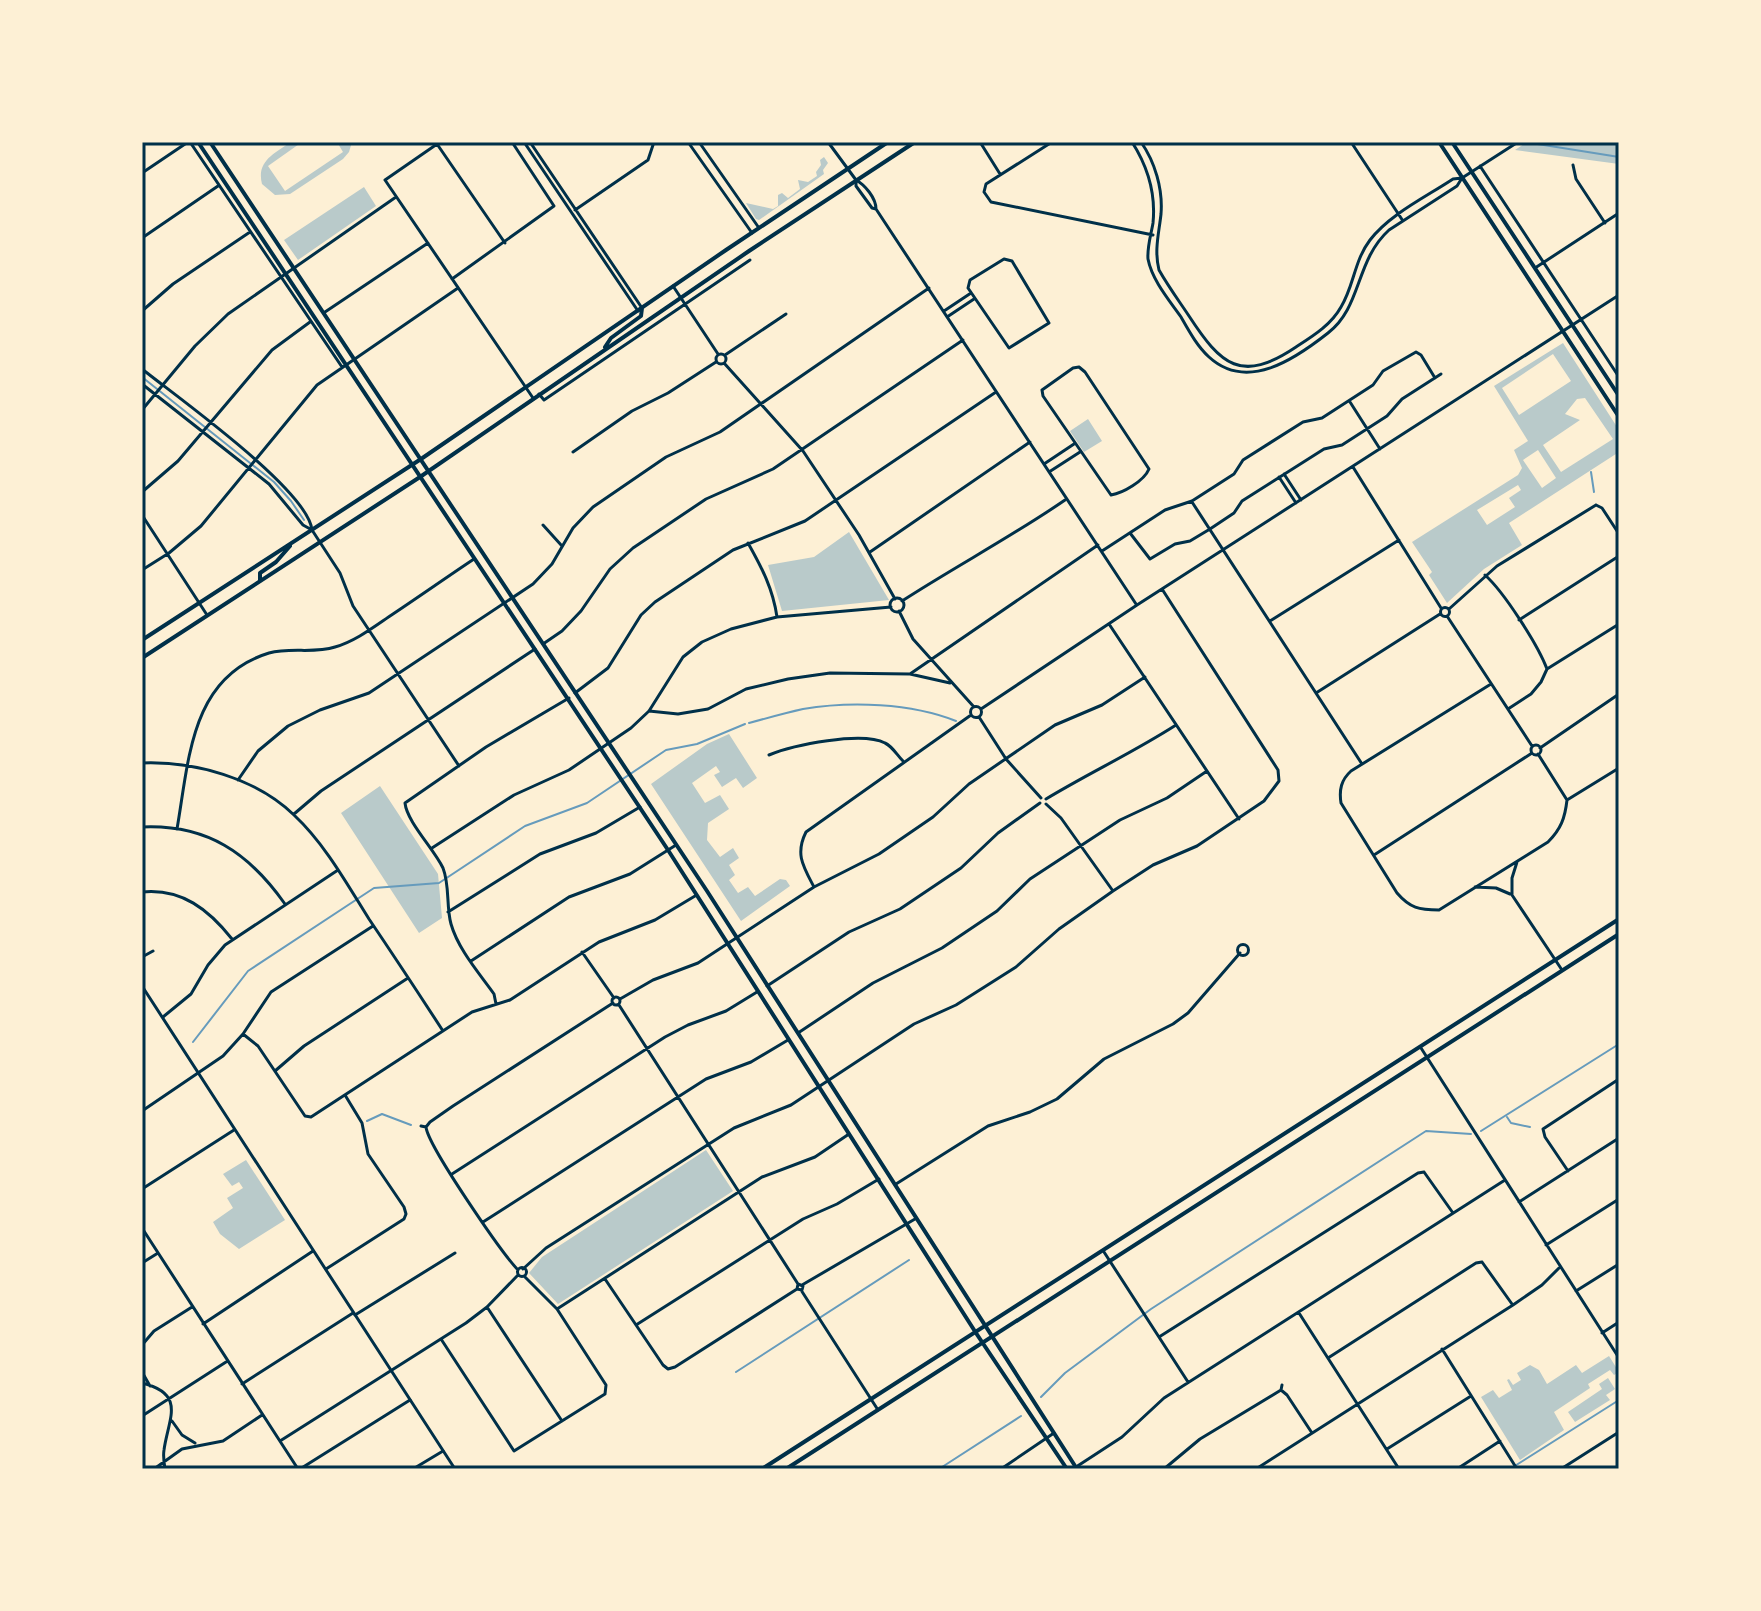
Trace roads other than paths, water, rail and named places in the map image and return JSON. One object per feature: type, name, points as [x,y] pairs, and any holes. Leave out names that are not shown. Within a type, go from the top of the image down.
[{"type":"main road","points":[[198,142],[283,275],[569,698],[729,943],[976,1333],[1067,1469]]},
{"type":"main road","points":[[210,142],[676,845],[1076,1468]]},
{"type":"main road","points":[[142,640],[413,465],[888,142]]},
{"type":"main road","points":[[142,658],[420,477],[681,297],[915,142]]},
{"type":"main road","points":[[1439,142],[1619,417]]},
{"type":"main road","points":[[1452,142],[1619,396]]},
{"type":"main road","points":[[601,352],[611,338],[641,316],[640,309]]},
{"type":"main road","points":[[260,581],[260,573],[276,562],[294,541]]},
{"type":"main road","points":[[763,1469],[1619,919]]},
{"type":"main road","points":[[786,1469],[1619,934]]},
{"type":"main road","points":[[1304,1123],[1310,1133]]},
{"type":"main road","points":[[1186,1199],[1193,1209]]},
{"type":"street","points":[[142,173],[189,142],[344,365]]},
{"type":"street","points":[[452,279],[554,206],[512,142]]},
{"type":"street","points":[[574,211],[648,160],[654,142]]},
{"type":"street","points":[[688,142],[752,233]]},
{"type":"street","points":[[699,142],[759,228]]},
{"type":"street","points":[[828,142],[846,169],[863,184],[876,209],[1137,605]]},
{"type":"street","points":[[980,142],[1000,174]]},
{"type":"street","points":[[1052,142],[986,184],[983,189],[991,202],[1158,236]]},
{"type":"street","points":[[1132,142],[1151,183],[1154,206],[1148,259],[1154,277],[1202,350],[1224,367],[1253,372],[1269,370],[1284,363],[1333,329],[1352,302],[1370,252],[1386,233],[1457,186],[1462,178]]},
{"type":"street","points":[[1141,142],[1150,157],[1160,192],[1156,255],[1159,270],[1209,347],[1219,357],[1230,363],[1257,366],[1280,358],[1328,324],[1342,306],[1363,249],[1378,231],[1453,179],[1462,178],[1518,142]]},
{"type":"street","points":[[1351,142],[1403,221]]},
{"type":"street","points":[[505,243],[439,143],[385,180],[533,398]]},
{"type":"street","points":[[548,172],[525,144],[531,143],[640,309]]},
{"type":"street","points":[[1573,165],[1576,179],[1605,223]]},
{"type":"street","points":[[1480,166],[1619,377]]},
{"type":"street","points":[[142,238],[219,186]]},
{"type":"street","points":[[142,410],[212,328],[396,197]]},
{"type":"street","points":[[1535,268],[1619,213]]},
{"type":"street","points":[[142,311],[173,284],[250,232]]},
{"type":"street","points":[[325,312],[428,243]]},
{"type":"street","points":[[1008,259],[1049,323],[1009,348],[971,293],[968,288],[970,280],[1008,259]]},
{"type":"street","points":[[539,394],[544,400],[750,260]]},
{"type":"street","points":[[673,286],[718,354],[716,362]]},
{"type":"street","points":[[142,570],[169,553],[201,526],[308,395],[344,365],[458,288]]},
{"type":"street","points":[[238,780],[258,751],[288,726],[320,710],[369,693],[533,584],[552,564],[585,515],[603,500],[666,457],[720,432],[929,288]]},
{"type":"street","points":[[944,311],[971,293]]},
{"type":"street","points":[[979,717],[981,709],[1137,605],[1619,295]]},
{"type":"street","points":[[947,317],[974,298]]},
{"type":"street","points":[[718,354],[725,355],[786,314]]},
{"type":"street","points":[[142,492],[171,469],[272,350],[312,321]]},
{"type":"street","points":[[543,644],[562,631],[581,611],[610,569],[633,548],[706,499],[754,479],[802,450],[963,340]]},
{"type":"street","points":[[1102,551],[1165,510],[1192,501],[1234,474],[1243,460],[1303,422],[1322,418],[1349,401],[1373,385],[1383,371],[1412,353],[1421,355],[1435,378]]},
{"type":"street","points":[[724,363],[725,355]]},
{"type":"street","points":[[573,452],[632,411],[668,393],[716,362],[724,363],[802,450],[870,552],[895,599],[902,601],[958,565],[1015,534],[1067,499]]},
{"type":"street","points":[[1079,365],[1149,471],[1110,497],[1080,452],[1040,389],[1079,365]]},
{"type":"street","points":[[142,369],[256,460],[300,505],[340,573],[353,606],[459,766]]},
{"type":"street","points":[[1130,533],[1150,559],[1175,544],[1190,541],[1234,513],[1242,501],[1324,449],[1342,445],[1387,416],[1402,399],[1441,374]]},
{"type":"street","points":[[142,384],[277,492],[303,525],[312,530]]},
{"type":"street","points":[[575,693],[608,668],[641,615],[655,602],[733,550],[805,521],[997,392]]},
{"type":"street","points":[[1349,401],[1380,449]]},
{"type":"street","points":[[870,552],[1030,442]]},
{"type":"street","points":[[1044,464],[1074,444]]},
{"type":"street","points":[[1049,472],[1080,452]]},
{"type":"street","points":[[1353,467],[1441,611],[1447,616],[1567,800],[1566,815],[1560,830],[1548,842],[1439,910],[1421,910],[1408,905],[1345,811],[1340,795],[1343,779],[1491,684]]},
{"type":"street","points":[[1282,476],[1301,500]]},
{"type":"street","points":[[1282,476],[1296,503]]},
{"type":"street","points":[[1316,693],[1441,611],[1449,609],[1485,575],[1596,505],[1597,499]]},
{"type":"street","points":[[1192,501],[1362,764]]},
{"type":"street","points":[[1596,505],[1602,508],[1619,534]]},
{"type":"street","points":[[142,515],[207,615]]},
{"type":"street","points":[[543,525],[562,546]]},
{"type":"street","points":[[1270,621],[1399,540]]},
{"type":"street","points":[[748,543],[765,572],[774,595],[777,617]]},
{"type":"street","points":[[910,674],[1098,545]]},
{"type":"street","points":[[1519,620],[1619,556]]},
{"type":"street","points":[[177,829],[196,725],[212,693],[241,665],[272,652],[335,647],[369,630],[474,559]]},
{"type":"street","points":[[1485,575],[1519,620],[1547,669]]},
{"type":"street","points":[[280,1441],[487,1307],[546,1248],[708,1145],[750,1121],[779,1112],[914,1024],[956,1005],[1016,967],[1059,929],[1113,891],[1153,865],[1197,846],[1264,801],[1281,779],[1278,770],[1162,589]]},
{"type":"street","points":[[891,607],[895,599]]},
{"type":"street","points":[[899,611],[903,608],[902,601]]},
{"type":"street","points":[[432,848],[504,801],[569,770],[631,728],[649,711],[683,657],[702,642],[731,629],[777,617],[891,607],[899,611],[913,639],[950,683],[974,707],[981,709]]},
{"type":"street","points":[[1447,616],[1449,609]]},
{"type":"street","points":[[1109,624],[1239,819]]},
{"type":"street","points":[[1508,709],[1531,694],[1547,669],[1619,624]]},
{"type":"street","points":[[294,814],[321,791],[536,649]]},
{"type":"street","points":[[649,711],[678,714],[708,709],[746,689],[830,673],[910,674],[950,683]]},
{"type":"street","points":[[441,1339],[514,1451],[608,1392],[557,1309],[504,1255],[423,1127],[613,1003],[620,1002],[653,980],[698,963],[814,887],[879,854],[933,817],[969,784],[1055,725],[1102,705],[1145,677]]},
{"type":"street","points":[[1374,855],[1535,754],[1619,694]]},
{"type":"street","points":[[496,1005],[494,994],[454,933],[448,912],[445,873],[405,807],[409,798],[569,698]]},
{"type":"street","points":[[814,887],[799,852],[806,832],[971,715],[974,707]]},
{"type":"street","points":[[971,715],[979,717],[1006,759],[1061,818],[1113,891]]},
{"type":"street","points":[[767,986],[849,932],[900,909],[961,868],[998,833],[1043,801],[1094,770],[1131,754],[1176,725]]},
{"type":"street","points":[[769,755],[792,746],[866,738],[887,743],[904,762]]},
{"type":"street","points":[[1532,746],[1540,748]]},
{"type":"street","points":[[142,763],[207,769],[238,780],[294,814],[338,870],[443,1031]]},
{"type":"street","points":[[1567,800],[1619,768]]},
{"type":"street","points":[[798,1033],[873,983],[942,948],[997,911],[1030,879],[1120,820],[1167,798],[1207,771]]},
{"type":"street","points":[[448,912],[540,854],[596,833],[640,807]]},
{"type":"street","points":[[142,827],[201,834],[241,855],[270,883],[285,904]]},
{"type":"street","points":[[471,961],[569,897],[630,874],[676,845]]},
{"type":"street","points":[[1512,895],[1512,878],[1517,862]]},
{"type":"street","points":[[162,1018],[191,994],[213,957],[232,939],[338,870]]},
{"type":"street","points":[[1475,887],[1496,888],[1512,895],[1562,971]]},
{"type":"street","points":[[142,892],[185,897],[202,907],[232,939]]},
{"type":"street","points":[[243,1034],[258,1046],[307,1118],[472,1012],[514,998],[582,952],[615,934],[666,915],[697,894]]},
{"type":"street","points":[[142,1111],[223,1056],[243,1034],[271,992],[374,925]]},
{"type":"street","points":[[142,957],[153,951]]},
{"type":"street","points":[[582,952],[620,1002],[878,1410]]},
{"type":"street","points":[[894,1186],[988,1126],[1057,1099],[1104,1059],[1173,1024],[1188,1013],[1240,953]]},
{"type":"street","points":[[275,1071],[304,1046],[408,978]]},
{"type":"street","points":[[142,986],[455,1469]]},
{"type":"street","points":[[452,1174],[675,1031],[726,1011],[759,991]]},
{"type":"street","points":[[613,1003],[614,998]]},
{"type":"street","points":[[483,1222],[706,1079],[762,1056],[790,1039]]},
{"type":"street","points":[[1421,1048],[1619,1358]]},
{"type":"street","points":[[1538,1128],[1544,1129],[1619,1079]]},
{"type":"street","points":[[326,1269],[404,1219],[406,1214],[368,1154],[362,1123],[345,1095]]},
{"type":"street","points":[[1544,1129],[1545,1137],[1568,1171]]},
{"type":"street","points":[[142,1189],[234,1130]]},
{"type":"street","points":[[557,1309],[775,1170],[815,1157],[849,1134]]},
{"type":"street","points":[[1519,1202],[1619,1138]]},
{"type":"street","points":[[1424,1172],[1426,1165]]},
{"type":"street","points":[[1424,1172],[1453,1213]]},
{"type":"street","points":[[1159,1337],[1424,1172]]},
{"type":"street","points":[[636,1325],[803,1219],[837,1204],[879,1179]]},
{"type":"street","points":[[1076,1468],[1122,1437],[1151,1409],[1188,1382],[1505,1180]]},
{"type":"street","points":[[1546,1245],[1619,1199]]},
{"type":"street","points":[[605,1279],[667,1370],[915,1219]]},
{"type":"street","points":[[142,1228],[299,1469],[410,1400]]},
{"type":"street","points":[[203,1324],[313,1251]]},
{"type":"street","points":[[1104,1252],[1188,1382]]},
{"type":"street","points":[[142,1263],[158,1253]]},
{"type":"street","points":[[242,1384],[455,1253]]},
{"type":"street","points":[[1483,1255],[1482,1262],[1513,1305]]},
{"type":"street","points":[[1328,1358],[1482,1262]]},
{"type":"street","points":[[1576,1291],[1619,1264]]},
{"type":"street","points":[[1256,1469],[1513,1305],[1542,1285],[1560,1267]]},
{"type":"street","points":[[142,1345],[154,1331],[193,1307]]},
{"type":"street","points":[[487,1307],[562,1421]]},
{"type":"street","points":[[1299,1313],[1399,1469]]},
{"type":"street","points":[[1602,1333],[1619,1322]]},
{"type":"street","points":[[1442,1349],[1517,1469]]},
{"type":"street","points":[[142,1416],[227,1362]]},
{"type":"street","points":[[142,1372],[150,1386]]},
{"type":"street","points":[[142,1383],[163,1392],[173,1414],[163,1451],[165,1469]]},
{"type":"street","points":[[1164,1469],[1200,1439],[1281,1387],[1312,1433]]},
{"type":"street","points":[[1387,1449],[1471,1396]]},
{"type":"street","points":[[154,1469],[182,1449],[223,1441],[262,1415]]},
{"type":"street","points":[[172,1421],[182,1435],[197,1445]]},
{"type":"street","points":[[1561,1469],[1619,1432]]},
{"type":"street","points":[[1001,1469],[1054,1433]]},
{"type":"street","points":[[1457,1469],[1500,1441]]},
{"type":"street","points":[[413,1469],[443,1451]]},
{"type":"waterway","points":[[1525,142],[1619,157]]},
{"type":"waterway","points":[[142,377],[274,482],[304,520]]},
{"type":"waterway","points":[[1591,472],[1594,492]]},
{"type":"waterway","points":[[749,723],[803,709],[840,705],[900,707],[956,721]]},
{"type":"waterway","points":[[193,1042],[248,971],[374,888],[439,883],[525,826],[587,803],[666,750],[697,744],[745,724]]},
{"type":"waterway","points":[[1481,1131],[1619,1044]]},
{"type":"waterway","points":[[367,1121],[382,1114],[411,1125]]},
{"type":"waterway","points":[[1507,1117],[1511,1123],[1530,1127]]},
{"type":"waterway","points":[[1041,1397],[1065,1373],[1151,1309],[1426,1131],[1471,1134]]},
{"type":"waterway","points":[[736,1372],[909,1260]]},
{"type":"waterway","points":[[1510,1469],[1619,1400]]},
{"type":"waterway","points":[[939,1469],[1021,1416]]}]
